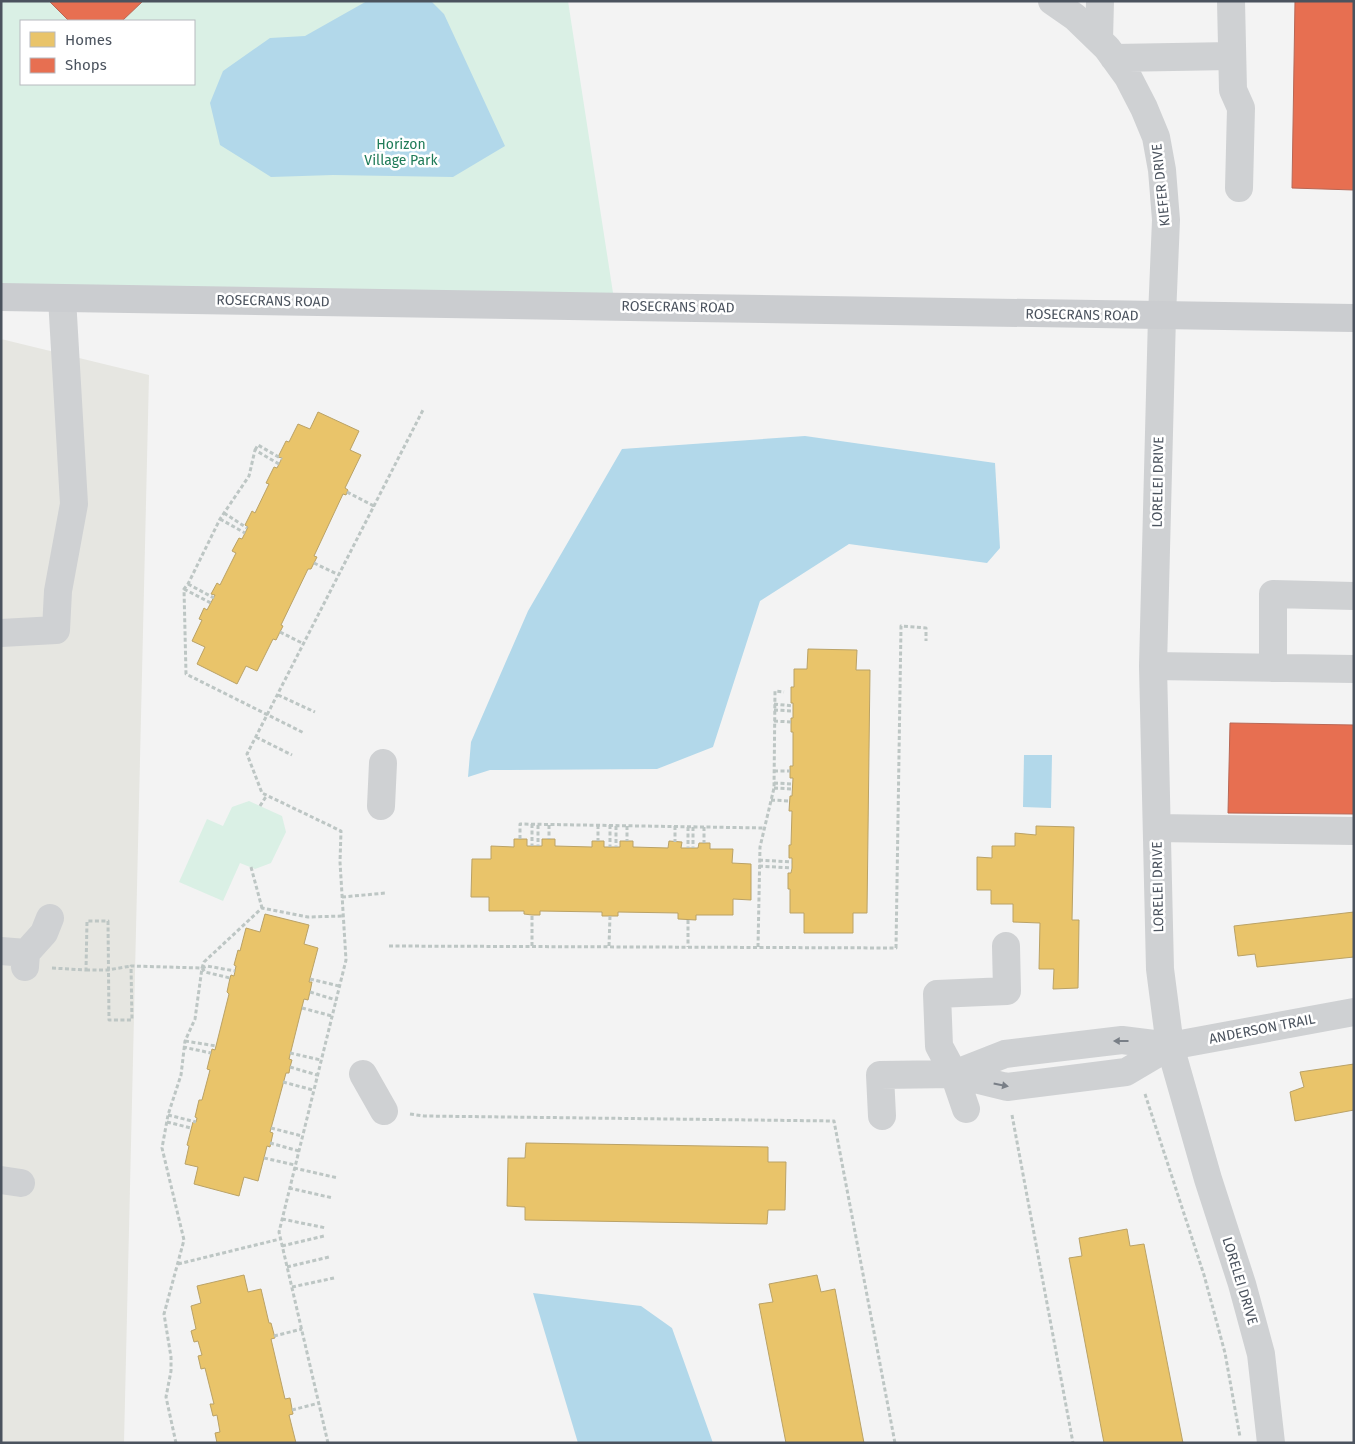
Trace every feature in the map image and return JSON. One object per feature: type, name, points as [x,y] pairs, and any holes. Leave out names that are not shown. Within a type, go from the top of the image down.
[{"type":"main road","name":"ROSECRANS ROAD","points":[[1,297],[1354,318]]},
{"type":"street","name":"KIEFER DRIVE","points":[[1052,1],[1075,17],[1107,49],[1128,77],[1156,137],[1162,170],[1166,220],[1162,316]]},
{"type":"street","points":[[1100,1],[1107,49],[1232,56]]},
{"type":"street","points":[[1231,1],[1232,90],[1241,108],[1239,188]]},
{"type":"street","points":[[1,633],[56,630],[58,591],[74,504],[62,298]]},
{"type":"street","name":"LORELEI DRIVE","points":[[1162,316],[1153,666],[1160,969],[1170,1046],[1208,1179],[1242,1284],[1261,1354],[1271,1443]]},
{"type":"street","points":[[1274,668],[1274,594],[1354,596]]},
{"type":"street","points":[[1153,666],[1354,669]]},
{"type":"street","points":[[381,806],[383,762]]},
{"type":"street","points":[[1157,828],[1354,831]]},
{"type":"street","points":[[17,957],[44,933],[50,918]]},
{"type":"street","points":[[966,1110],[954,1074],[939,1046],[937,994],[1007,990],[1006,946]]},
{"type":"street","name":"ANDERSON TRAIL","points":[[1170,1046],[1354,1012]]},
{"type":"street","points":[[954,1074],[1005,1054],[1122,1040],[1170,1046]]},
{"type":"street","points":[[882,1116],[880,1074],[954,1074],[1007,1087],[1126,1072],[1170,1046]]},
{"type":"street","points":[[363,1074],[384,1111]]},
{"type":"path","points":[[328,1443],[279,1232],[346,960],[340,862],[341,831],[262,793],[247,754],[424,408]]},
{"type":"path","points":[[282,459],[258,445],[249,476],[220,519],[184,589],[186,674],[304,733]]},
{"type":"path","points":[[255,450],[280,464]]},
{"type":"path","points":[[347,492],[374,506]]},
{"type":"path","points":[[224,513],[247,528]]},
{"type":"path","points":[[220,519],[245,533]]},
{"type":"path","points":[[314,563],[339,575]]},
{"type":"path","points":[[188,584],[214,598]]},
{"type":"path","points":[[184,589],[211,603]]},
{"type":"path","points":[[389,946],[896,948],[900,626],[926,628],[926,641]]},
{"type":"path","points":[[280,632],[304,644]]},
{"type":"path","points":[[758,947],[760,846],[774,788],[775,691],[784,692]]},
{"type":"path","points":[[278,694],[315,712]]},
{"type":"path","points":[[774,704],[793,706]]},
{"type":"path","points":[[774,710],[793,711]]},
{"type":"path","points":[[774,720],[791,722]]},
{"type":"path","points":[[256,736],[292,756]]},
{"type":"path","points":[[774,772],[790,772]]},
{"type":"path","points":[[774,783],[792,784]]},
{"type":"path","points":[[774,788],[792,789]]},
{"type":"path","points":[[260,806],[267,795]]},
{"type":"path","points":[[771,800],[790,801]]},
{"type":"path","points":[[520,839],[520,824],[764,828]]},
{"type":"path","points":[[532,824],[532,846]]},
{"type":"path","points":[[538,825],[538,846]]},
{"type":"path","points":[[549,825],[549,839]]},
{"type":"path","points":[[598,825],[598,841]]},
{"type":"path","points":[[610,825],[610,847]]},
{"type":"path","points":[[616,826],[616,848]]},
{"type":"path","points":[[627,826],[627,841]]},
{"type":"path","points":[[675,826],[675,842]]},
{"type":"path","points":[[688,827],[688,848]]},
{"type":"path","points":[[693,827],[693,848]]},
{"type":"path","points":[[704,827],[704,843]]},
{"type":"path","points":[[759,860],[792,862]]},
{"type":"path","points":[[759,866],[792,868]]},
{"type":"path","points":[[251,867],[262,908]]},
{"type":"path","points":[[342,897],[386,893]]},
{"type":"path","points":[[262,908],[308,917],[343,916]]},
{"type":"path","points":[[176,1443],[166,1397],[171,1371],[171,1357],[164,1314],[184,1240],[162,1148],[168,1115],[181,1076],[183,1047],[195,1019],[204,962],[262,908]]},
{"type":"path","points":[[532,914],[532,946]]},
{"type":"path","points":[[609,946],[610,916]]},
{"type":"path","points":[[688,920],[688,947]]},
{"type":"path","points":[[86,970],[87,921],[108,921],[109,1020],[132,1020],[131,966]]},
{"type":"path","points":[[17,957],[86,970],[108,970],[131,966],[202,968],[207,966],[235,971]]},
{"type":"path","points":[[202,968],[205,972],[230,978]]},
{"type":"path","points":[[310,979],[339,986]]},
{"type":"path","points":[[310,992],[336,1000]]},
{"type":"path","points":[[302,1008],[332,1016]]},
{"type":"path","points":[[185,1040],[216,1046]]},
{"type":"path","points":[[183,1047],[211,1053]]},
{"type":"path","points":[[290,1053],[321,1060]]},
{"type":"path","points":[[290,1068],[317,1075]]},
{"type":"path","points":[[283,1082],[313,1090]]},
{"type":"path","points":[[1007,1087],[1073,1443]]},
{"type":"path","points":[[1143,1089],[1204,1275],[1225,1353],[1240,1443]]},
{"type":"path","points":[[384,1111],[424,1116],[834,1121],[896,1443]]},
{"type":"path","points":[[168,1115],[196,1122]]},
{"type":"path","points":[[167,1122],[191,1128]]},
{"type":"path","points":[[271,1128],[302,1136]]},
{"type":"path","points":[[270,1144],[299,1150]]},
{"type":"path","points":[[264,1158],[338,1178]]},
{"type":"path","points":[[289,1188],[333,1198]]},
{"type":"path","points":[[282,1218],[326,1228]]},
{"type":"path","points":[[282,1246],[324,1236]]},
{"type":"path","points":[[178,1264],[280,1239]]},
{"type":"path","points":[[287,1267],[329,1257]]},
{"type":"path","points":[[292,1287],[334,1278]]},
{"type":"path","points":[[274,1336],[302,1329]]},
{"type":"path","points":[[292,1410],[319,1403]]},
{"type":"shaded area","points":[[1,339],[149,375],[124,1443],[1,1443]]},
{"type":"green space","name":"Horizon Village Park","points":[[1,1],[568,1],[615,306],[1,299]]},
{"type":"green space","points":[[249,801],[282,816],[286,832],[271,863],[255,869],[240,863],[223,901],[179,882],[207,819],[223,826],[232,807]]},
{"type":"water","points":[[367,1],[431,1],[444,14],[505,146],[453,177],[333,175],[271,177],[220,145],[210,103],[223,71],[270,38],[305,36]]},
{"type":"water","points":[[805,436],[995,463],[1000,548],[987,563],[849,544],[760,601],[713,747],[657,769],[490,770],[468,777],[471,742],[528,611],[622,449]]},
{"type":"water","points":[[1024,755],[1052,755],[1051,808],[1023,807]]},
{"type":"water","points":[[533,1293],[641,1306],[672,1328],[713,1443],[578,1443]]},
{"type":"building: Homes","points":[[318,412],[359,431],[350,450],[361,455],[345,488],[348,490],[346,495],[343,494],[314,556],[317,557],[311,569],[308,569],[281,625],[283,626],[276,640],[273,639],[257,671],[246,666],[237,684],[197,664],[205,647],[192,641],[202,620],[199,619],[204,608],[207,610],[215,595],[211,594],[217,583],[220,585],[236,553],[232,551],[239,538],[242,539],[248,527],[245,525],[252,511],[255,513],[269,484],[266,483],[274,467],[277,468],[282,458],[278,457],[286,441],[289,442],[298,424],[310,429]]},
{"type":"building: Homes","points":[[808,649],[857,650],[856,670],[870,670],[867,913],[853,913],[853,933],[804,933],[804,913],[790,913],[788,873],[791,873],[792,868],[792,858],[789,858],[789,845],[791,845],[792,811],[789,811],[793,778],[790,778],[790,766],[793,766],[791,718],[793,718],[793,703],[791,703],[791,687],[794,687],[794,669],[807,669]]},
{"type":"building: Homes","points":[[1036,826],[1074,827],[1072,920],[1079,920],[1078,988],[1053,989],[1054,969],[1039,969],[1040,923],[1013,922],[1013,904],[991,904],[991,890],[977,890],[977,857],[992,858],[992,846],[1015,846],[1015,833],[1036,835]]},
{"type":"building: Homes","points":[[514,839],[527,839],[527,846],[542,846],[542,839],[555,839],[555,846],[592,847],[592,841],[604,841],[604,847],[620,847],[620,841],[633,841],[633,847],[668,848],[669,841],[682,842],[681,848],[698,848],[699,843],[710,843],[710,849],[733,849],[732,863],[751,864],[751,900],[733,899],[733,915],[696,915],[696,920],[678,919],[678,913],[618,912],[618,916],[602,916],[602,912],[540,911],[540,915],[532,915],[524,914],[524,911],[489,911],[489,897],[471,897],[472,859],[491,859],[491,846],[514,847]]},
{"type":"building: Homes","points":[[1354,912],[1354,957],[1257,967],[1255,954],[1238,956],[1234,926]]},
{"type":"building: Homes","points":[[265,914],[309,925],[304,944],[318,948],[309,982],[312,982],[308,1000],[304,999],[289,1059],[292,1060],[289,1073],[286,1073],[270,1132],[273,1133],[270,1147],[267,1146],[258,1181],[244,1177],[239,1196],[194,1184],[198,1167],[185,1164],[189,1146],[187,1145],[193,1122],[196,1122],[197,1118],[195,1117],[199,1100],[202,1100],[210,1070],[207,1069],[212,1049],[215,1050],[229,994],[227,992],[230,978],[231,975],[234,976],[236,966],[234,965],[238,950],[240,951],[246,928],[260,932]]},
{"type":"building: Homes","points":[[1354,1064],[1354,1110],[1295,1121],[1290,1092],[1304,1087],[1300,1072]]},
{"type":"building: Homes","points":[[526,1143],[768,1147],[768,1162],[786,1162],[785,1210],[768,1210],[767,1224],[525,1220],[525,1207],[507,1206],[508,1158],[525,1158]]},
{"type":"building: Homes","points":[[1127,1229],[1130,1246],[1144,1244],[1183,1443],[1104,1443],[1069,1258],[1082,1256],[1079,1238]]},
{"type":"building: Homes","points":[[244,1275],[248,1292],[261,1289],[269,1323],[271,1323],[275,1338],[271,1339],[285,1399],[290,1398],[293,1414],[289,1415],[296,1443],[217,1443],[215,1433],[220,1432],[217,1415],[213,1416],[210,1404],[214,1404],[205,1368],[201,1369],[198,1356],[202,1355],[198,1341],[194,1342],[191,1331],[196,1329],[191,1306],[201,1303],[197,1286]]},
{"type":"building: Homes","points":[[817,1275],[821,1292],[835,1289],[864,1443],[786,1443],[759,1304],[773,1302],[769,1284]]},
{"type":"building: Shops","points":[[49,1],[143,1],[123,20],[68,20]]},
{"type":"building: Shops","points":[[1295,1],[1354,1],[1354,190],[1292,188]]},
{"type":"building: Shops","points":[[1230,723],[1354,725],[1354,814],[1228,813]]}]
